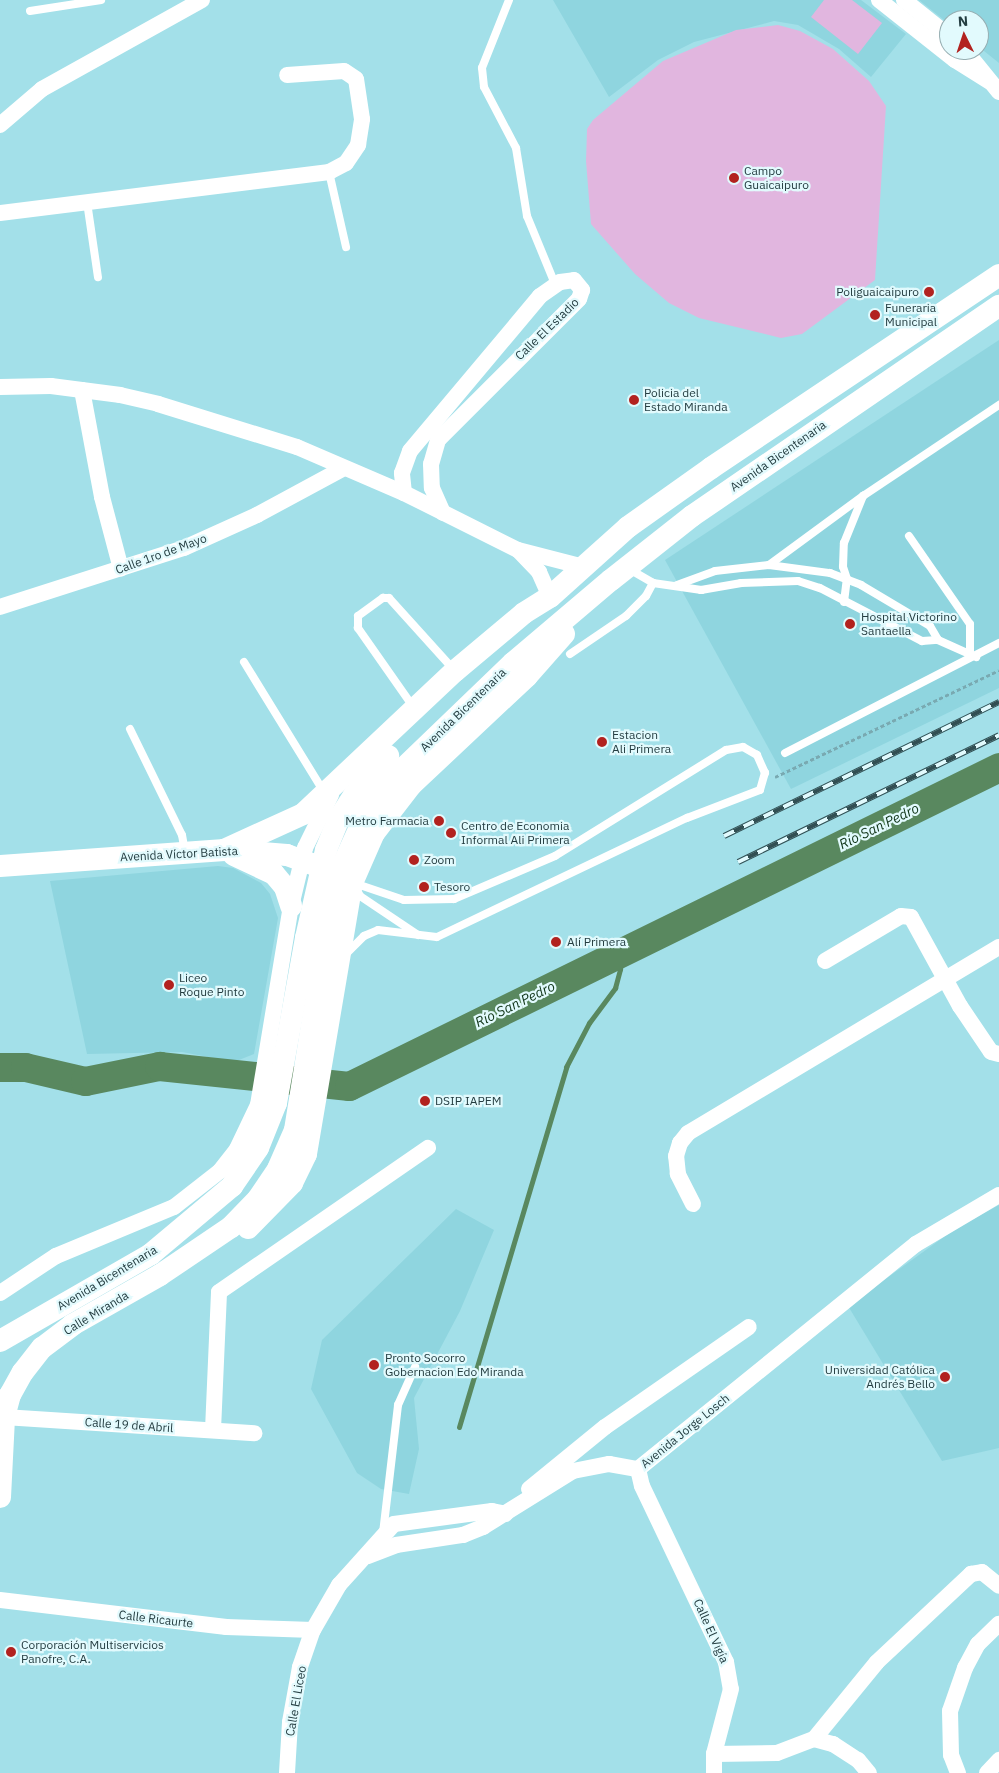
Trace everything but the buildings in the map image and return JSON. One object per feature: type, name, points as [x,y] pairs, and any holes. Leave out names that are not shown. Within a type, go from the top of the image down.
[{"type":"street","points":[[0,125],[42,89],[202,0]]},
{"type":"street","points":[[879,0],[939,31]]},
{"type":"street","points":[[904,0],[915,19],[955,60],[994,87]]},
{"type":"street","points":[[973,60],[994,87]]},
{"type":"street","points":[[0,213],[329,172],[346,163],[358,145],[362,119],[356,78],[344,71],[287,75]]},
{"type":"street","name":"Avenida Bicentenaria","points":[[160,1275],[231,1227],[258,1199],[278,1169],[295,1130],[331,908],[351,843],[383,788],[507,655],[548,599],[628,528],[711,468],[999,275]]},
{"type":"street","name":"Calle El Estadio","points":[[404,493],[402,473],[410,450],[540,296],[555,284],[574,280],[582,294],[438,440],[431,470],[432,488],[443,513]]},
{"type":"street","name":"Avenida Bicentenaria","points":[[0,1341],[151,1254],[232,1186],[258,1148],[276,1103],[317,880],[338,820],[372,772],[507,655],[619,574],[692,516],[999,306]]},
{"type":"street","points":[[0,387],[82,390],[158,404],[297,447],[342,469],[404,493],[518,550],[584,567]]},
{"type":"street","points":[[82,390],[100,488],[121,569]]},
{"type":"street","name":"Calle 1ro de Mayo","points":[[0,607],[184,548],[257,515],[342,469]]},
{"type":"street","points":[[224,850],[303,814],[332,790],[455,671],[524,613],[548,599],[539,572],[518,550]]},
{"type":"street","points":[[160,1275],[210,1254],[244,1232],[292,1183],[306,1154],[313,1127],[352,882],[374,833],[399,799],[527,676],[619,574]]},
{"type":"street","points":[[0,1293],[56,1256],[174,1207],[220,1170],[237,1149],[258,1105],[291,906],[302,859],[313,827],[332,790]]},
{"type":"street","points":[[224,850],[274,874],[285,888],[291,906]]},
{"type":"street","name":"Avenida Víctor Batista","points":[[0,866],[224,850],[302,859],[352,882]]},
{"type":"street","points":[[825,961],[906,914],[911,917],[947,978],[960,1006],[991,1052],[999,1054]]},
{"type":"street","points":[[693,1204],[678,1174],[676,1156],[680,1143],[688,1134],[999,947]]},
{"type":"street","points":[[213,1430],[219,1292],[428,1148]]},
{"type":"street","name":"Avenida Jorge Losch","points":[[389,1541],[463,1535],[510,1511],[573,1470],[609,1464],[638,1469],[916,1244],[999,1195]]},
{"type":"street","name":"Calle Miranda","points":[[0,1497],[4,1417],[10,1395],[23,1372],[42,1348],[72,1325],[160,1275]]},
{"type":"street","points":[[313,1630],[339,1585],[368,1556],[389,1541],[394,1524],[492,1511],[510,1511],[520,1497],[605,1427],[749,1327]]},
{"type":"street","name":"Calle 19 de Abril","points":[[4,1417],[254,1433]]},
{"type":"street","name":"Calle El Vigía","points":[[638,1469],[642,1486],[726,1662],[731,1688],[714,1754],[714,1773]]},
{"type":"street","points":[[714,1754],[777,1753],[814,1739],[877,1662],[971,1574],[982,1572],[999,1586]]},
{"type":"street","name":"Calle Ricaurte","points":[[0,1600],[226,1627],[313,1630]]},
{"type":"street","points":[[958,1773],[950,1748],[950,1711],[965,1668],[978,1644],[999,1624]]},
{"type":"street","name":"Calle El Liceo","points":[[287,1773],[290,1722],[300,1666],[313,1630]]},
{"type":"street","points":[[814,1739],[833,1744],[858,1760],[868,1773]]},
{"type":"street","points":[[987,1773],[999,1760]]},
{"type":"lane","points":[[30,11],[101,0]]},
{"type":"lane","points":[[509,0],[482,68],[484,87],[516,148],[527,216],[555,284]]},
{"type":"lane","points":[[329,172],[346,247]]},
{"type":"lane","points":[[87,202],[98,277]]},
{"type":"lane","points":[[769,565],[863,496],[999,405]]},
{"type":"lane","points":[[844,602],[847,579],[843,567],[844,543],[863,496]]},
{"type":"lane","points":[[909,536],[970,624],[973,656]]},
{"type":"lane","points":[[676,585],[715,571],[769,565],[811,570],[847,579],[930,626],[938,640]]},
{"type":"lane","points":[[619,574],[653,583],[701,590],[741,583],[798,581],[922,641],[938,640],[973,656]]},
{"type":"lane","points":[[570,654],[626,616],[646,596],[653,583]]},
{"type":"lane","points":[[415,710],[358,628],[358,616],[383,598],[389,598],[455,671]]},
{"type":"lane","points":[[785,753],[999,644]]},
{"type":"lane","points":[[244,662],[332,790]]},
{"type":"lane","points":[[130,729],[182,835],[185,853]]},
{"type":"lane","points":[[340,960],[364,936],[378,930],[437,937],[688,818],[760,790],[765,773],[757,755],[744,747],[726,750],[556,856],[454,899],[404,900],[352,882]]},
{"type":"lane","points":[[352,882],[360,896],[420,936]]},
{"type":"lane","points":[[389,1541],[398,1405],[415,1367]]},
{"type":"path","points":[[765,773],[775,777],[792,771],[999,670]]},
{"type":"shaded area","points":[[553,0],[861,0],[906,34],[871,77],[839,49],[798,25],[774,21],[694,42],[658,60],[609,97]]},
{"type":"shaded area","points":[[824,0],[852,0],[882,23],[858,54],[811,17]]},
{"type":"shaded area","points":[[919,0],[999,0],[999,63],[989,55],[989,10],[939,10],[939,16]]},
{"type":"shaded area","name":"Campo Guaicaipuro","points":[[778,25],[800,31],[833,49],[869,81],[886,106],[875,280],[802,334],[781,338],[699,318],[669,303],[635,274],[591,224],[586,161],[587,129],[593,120],[663,61],[736,30]]},
{"type":"shaded area","name":"Hospital Victorino Santaella","points":[[999,340],[999,688],[791,789],[665,560]]},
{"type":"shaded area","name":"Liceo Roque Pinto","points":[[218,866],[233,868],[261,883],[270,894],[278,918],[254,1054],[234,1062],[182,1052],[87,1054],[50,881]]},
{"type":"shaded area","name":"Universidad Católica Andrés Bello","points":[[999,1205],[999,1448],[942,1461],[848,1306],[955,1229]]},
{"type":"shaded area","name":"Pronto Socorro Gobernacion Edo Miranda","points":[[456,1209],[494,1230],[460,1311],[414,1398],[419,1449],[409,1494],[381,1489],[357,1473],[311,1389],[322,1340]]},
{"type":"waterway","name":"Río San Pedro","points":[[0,1067],[25,1067],[85,1081],[159,1066],[349,1086],[999,767]]},
{"type":"waterway","points":[[459,1427],[566,1067],[589,1023],[615,988],[620,969],[619,953]]},
{"type":"railway","points":[[724,836],[999,702]]},
{"type":"railway","points":[[738,862],[999,735]]},
{"type":"place","name":"Campo Guaicaipuro","points":[[734,178]]},
{"type":"place","name":"Poliguaicaipuro","points":[[929,292]]},
{"type":"place","name":"Funeraria Municipal","points":[[875,315]]},
{"type":"place","name":"Policia del Estado Miranda","points":[[634,400]]},
{"type":"place","name":"Hospital Victorino Santaella","points":[[850,624]]},
{"type":"place","name":"Estacion Ali Primera","points":[[602,742]]},
{"type":"place","name":"Metro Farmacia","points":[[439,821]]},
{"type":"place","name":"Centro de Economia Informal Ali Primera","points":[[451,833]]},
{"type":"place","name":"Zoom","points":[[414,860]]},
{"type":"place","name":"Tesoro","points":[[424,887]]},
{"type":"place","name":"Alí Primera","points":[[556,942]]},
{"type":"place","name":"Liceo Roque Pinto","points":[[169,985]]},
{"type":"place","name":"DSIP IAPEM","points":[[425,1101]]},
{"type":"place","name":"Pronto Socorro Gobernacion Edo Miranda","points":[[374,1365]]},
{"type":"place","name":"Universidad Católica Andrés Bello","points":[[945,1377]]},
{"type":"place","name":"Corporación Multiservicios Panofre, C.A.","points":[[11,1652]]}]
